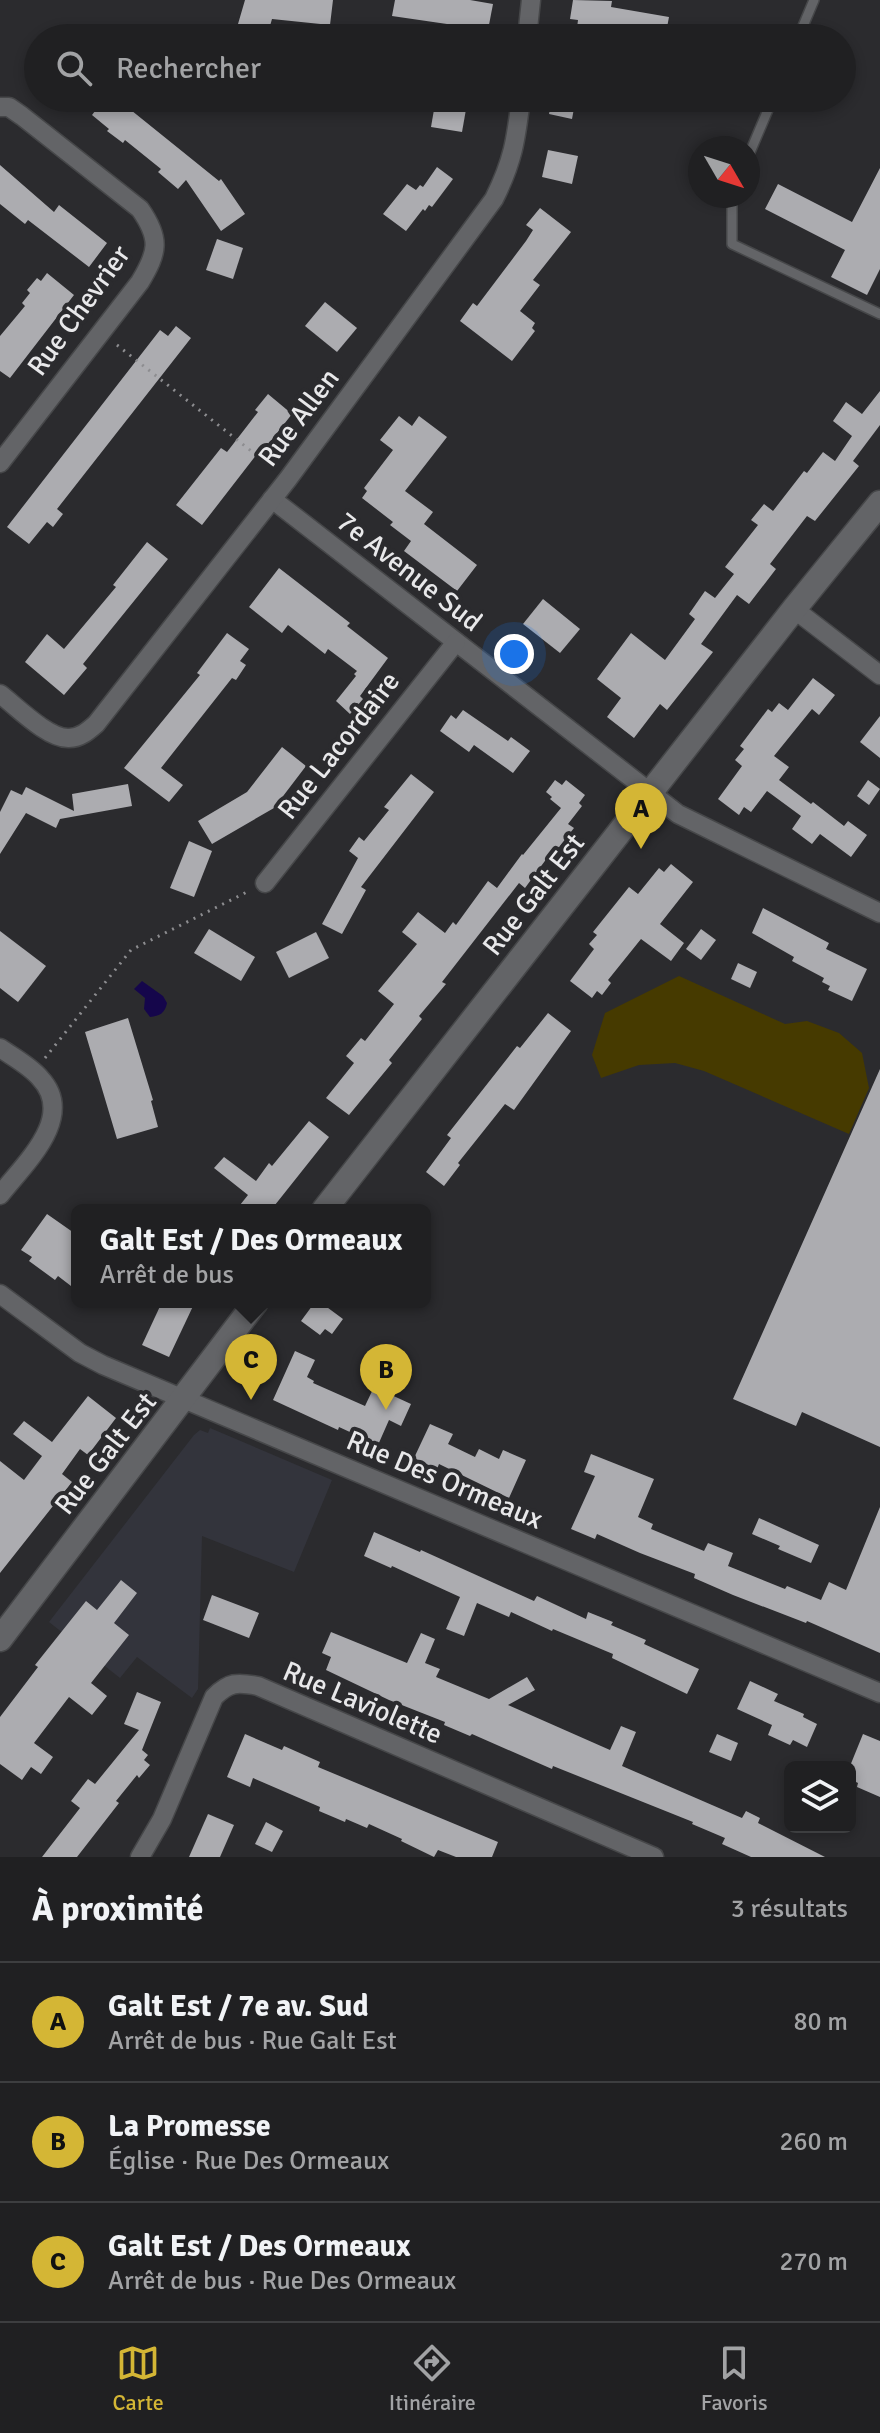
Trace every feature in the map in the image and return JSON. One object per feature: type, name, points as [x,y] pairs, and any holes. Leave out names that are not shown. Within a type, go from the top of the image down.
[{"type":"main road","name":"Rue Galt Est","points":[[329,1204],[880,503]]},
{"type":"main road","name":"Rue Galt Est","points":[[0,1639],[252,1308]]},
{"type":"street","points":[[528,24],[531,0]]},
{"type":"street","name":"Rue Chevrier","points":[[0,107],[9,107],[22,116],[140,209],[152,226],[155,244],[152,261],[140,282],[0,463]]},
{"type":"street","name":"Rue Allen","points":[[0,694],[56,736],[69,738],[84,734],[96,724],[288,479],[494,199],[509,169],[519,112]]},
{"type":"street","name":"7e Avenue Sud","points":[[272,499],[651,794],[694,824],[880,913]]},
{"type":"street","points":[[794,609],[880,675]]},
{"type":"street","name":"Rue Lacordaire","points":[[265,883],[456,642]]},
{"type":"street","points":[[0,1048],[41,1078],[54,1107],[46,1136],[0,1195]]},
{"type":"street","name":"Rue Des Ormeaux","points":[[0,1294],[92,1359],[880,1693]]},
{"type":"street","name":"Rue Laviolette","points":[[140,1857],[162,1819],[214,1697],[225,1687],[240,1683],[258,1686],[629,1852],[654,1857]]},
{"type":"lane","points":[[804,24],[814,0]]},
{"type":"lane","points":[[757,136],[767,112]]},
{"type":"lane","points":[[732,208],[732,244],[880,314]]},
{"type":"path","points":[[101,332],[288,479]]},
{"type":"path","points":[[34,1072],[131,950],[265,883]]},
{"type":"shaded area","points":[[679,976],[785,1024],[807,1021],[839,1033],[862,1053],[869,1088],[849,1134],[704,1071],[675,1063],[639,1065],[601,1078],[592,1055],[605,1013]]},
{"type":"shaded area","points":[[142,981],[163,996],[167,1003],[159,1015],[150,1017],[144,1009],[145,998],[134,989]]},
{"type":"shaded area","points":[[210,1428],[332,1480],[294,1572],[202,1536],[198,1689],[192,1698],[137,1657],[120,1678],[49,1622],[194,1435],[200,1430],[208,1433]]},
{"type":"building","points":[[245,0],[333,0],[330,24],[272,19],[271,24],[238,24]]},
{"type":"building","points":[[395,0],[470,0],[493,4],[489,24],[447,24],[392,16]]},
{"type":"building","points":[[573,0],[612,1],[611,7],[669,17],[668,24],[578,24],[578,20],[570,19]]},
{"type":"building","points":[[94,112],[133,112],[219,181],[221,179],[245,214],[221,231],[186,180],[178,189],[158,172],[161,169],[125,140],[123,143],[107,131],[109,129],[92,115]]},
{"type":"building","points":[[434,112],[466,112],[462,132],[431,127]]},
{"type":"building","points":[[549,112],[573,112],[572,119]]},
{"type":"building","points":[[548,150],[578,156],[572,184],[542,177]]},
{"type":"building","points":[[0,165],[54,212],[59,205],[107,243],[89,267],[28,220],[25,224],[0,204]]},
{"type":"building","points":[[437,167],[453,179],[432,207],[429,205],[425,211],[423,209],[406,231],[383,214],[407,184],[416,190],[420,185],[423,187]]},
{"type":"building","points":[[880,168],[880,269],[867,295],[831,277],[845,250],[765,209],[778,184],[852,222]]},
{"type":"building","points":[[540,208],[571,232],[533,280],[540,285],[520,311],[535,323],[532,328],[535,331],[512,361],[460,321],[473,303],[477,306],[526,241],[533,230],[526,225]]},
{"type":"building","points":[[217,239],[243,248],[233,279],[206,270]]},
{"type":"building","points":[[47,273],[74,295],[10,378],[0,371],[0,336],[25,306],[22,303],[30,293],[27,290],[37,278],[41,281]]},
{"type":"building","points":[[325,302],[357,328],[337,352],[305,326]]},
{"type":"building","points":[[176,326],[191,338],[57,509],[63,514],[53,527],[47,522],[29,544],[7,527],[160,330],[168,336]]},
{"type":"building","points":[[880,391],[880,425],[853,461],[859,466],[815,521],[807,516],[770,564],[776,569],[749,604],[737,595],[701,644],[713,652],[667,710],[660,704],[634,738],[607,717],[621,698],[597,679],[631,633],[665,660],[695,619],[689,614],[705,591],[715,598],[734,574],[725,567],[758,525],[751,520],[764,504],[773,511],[823,452],[835,461],[852,436],[833,421],[846,402],[862,414]]},
{"type":"building","points":[[268,394],[292,414],[202,525],[176,505],[221,448],[227,452]]},
{"type":"building","points":[[399,416],[412,426],[419,416],[447,437],[405,491],[433,512],[424,524],[477,565],[457,591],[404,551],[411,541],[390,525],[393,522],[362,498],[367,491],[364,488],[393,450],[380,440]]},
{"type":"building","points":[[147,542],[168,559],[83,664],[87,668],[64,695],[25,662],[47,634],[64,649],[116,587],[113,585]]},
{"type":"building","points":[[279,568],[350,623],[347,626],[388,658],[350,714],[336,701],[357,671],[328,649],[325,654],[288,625],[282,633],[249,607]]},
{"type":"building","points":[[543,599],[580,629],[560,653],[523,624]]},
{"type":"building","points":[[227,633],[249,649],[240,661],[246,665],[236,680],[232,678],[161,768],[183,785],[169,802],[124,768],[200,675],[197,673]]},
{"type":"building","points":[[813,678],[835,695],[819,715],[812,709],[774,756],[789,767],[779,780],[844,826],[848,821],[867,835],[851,857],[820,834],[812,844],[792,829],[801,816],[767,791],[751,812],[744,807],[739,815],[718,799],[742,766],[735,760],[744,749],[740,746],[768,709],[772,712],[779,703],[788,710]]},
{"type":"building","points":[[463,710],[508,741],[511,737],[530,751],[513,773],[474,745],[469,752],[440,731],[451,715],[456,719]]},
{"type":"building","points":[[880,716],[880,758],[860,742]]},
{"type":"building","points":[[282,747],[306,766],[274,808],[212,844],[198,821],[247,792]]},
{"type":"building","points":[[411,774],[434,792],[361,887],[366,890],[342,934],[322,924],[358,858],[349,851],[359,837],[364,841],[389,810],[384,807]]},
{"type":"building","points":[[555,780],[562,785],[566,780],[585,795],[579,803],[582,806],[568,824],[574,828],[525,888],[519,883],[442,982],[446,984],[419,1016],[422,1019],[389,1060],[392,1063],[349,1115],[326,1098],[354,1063],[346,1056],[361,1038],[365,1041],[394,1004],[378,991],[417,944],[402,932],[418,912],[445,933],[453,922],[456,925],[488,881],[497,888],[561,808],[546,792]]},
{"type":"building","points":[[868,780],[880,789],[869,805],[857,796]]},
{"type":"building","points":[[128,784],[132,806],[60,819],[56,828],[26,813],[0,854],[0,812],[11,790],[22,795],[26,787],[74,811],[72,794]]},
{"type":"building","points":[[189,841],[212,851],[194,897],[170,888]]},
{"type":"building","points":[[671,864],[693,882],[660,924],[684,943],[671,961],[641,939],[608,980],[611,983],[602,995],[597,991],[592,998],[570,981],[594,949],[589,944],[597,935],[593,932],[629,887],[638,894],[659,868],[664,872]]},
{"type":"building","points":[[763,908],[829,943],[826,949],[867,969],[852,1001],[828,990],[830,986],[822,982],[824,978],[792,961],[794,957],[752,933]]},
{"type":"building","points":[[209,929],[255,957],[241,981],[194,953]]},
{"type":"building","points":[[701,929],[716,940],[701,960],[686,949]]},
{"type":"building","points":[[0,931],[46,966],[18,1002],[0,988]]},
{"type":"building","points":[[316,932],[329,958],[289,978],[276,952]]},
{"type":"building","points":[[738,963],[757,972],[750,988],[731,979]]},
{"type":"building","points":[[548,1013],[571,1031],[514,1110],[505,1104],[458,1163],[460,1165],[444,1186],[426,1172],[451,1138],[447,1135],[517,1046],[520,1048]]},
{"type":"building","points":[[128,1018],[158,1127],[117,1139],[85,1032]]},
{"type":"building","points":[[880,1069],[880,1447],[802,1412],[796,1426],[733,1399]]},
{"type":"building","points":[[309,1121],[329,1137],[276,1204],[241,1204],[248,1195],[214,1168],[224,1157],[256,1181],[269,1163],[272,1166]]},
{"type":"building","points":[[47,1214],[71,1231],[71,1286],[58,1276],[55,1280],[29,1261],[32,1257],[21,1250]]},
{"type":"building","points":[[159,1308],[192,1308],[169,1357],[142,1345]]},
{"type":"building","points":[[311,1308],[328,1308],[343,1319],[332,1334],[325,1329],[320,1335],[301,1321]]},
{"type":"building","points":[[295,1351],[315,1360],[307,1377],[313,1383],[365,1406],[374,1387],[411,1404],[401,1426],[389,1420],[378,1445],[273,1400]]},
{"type":"building","points":[[88,1396],[116,1418],[88,1455],[80,1449],[62,1474],[72,1482],[0,1573],[0,1461],[24,1480],[42,1456],[13,1434],[24,1421],[52,1442]]},
{"type":"building","points":[[430,1424],[453,1434],[448,1444],[475,1457],[479,1449],[499,1459],[503,1450],[526,1460],[509,1498],[439,1464],[437,1469],[414,1458]]},
{"type":"building","points":[[591,1454],[654,1479],[638,1517],[653,1524],[651,1529],[704,1551],[708,1543],[733,1553],[728,1566],[821,1600],[829,1582],[846,1590],[880,1507],[880,1653],[807,1621],[733,1595],[694,1578],[695,1574],[597,1534],[595,1539],[571,1529],[595,1476],[584,1472]]},
{"type":"building","points":[[759,1518],[819,1545],[811,1563],[752,1534]]},
{"type":"building","points":[[374,1532],[534,1601],[537,1596],[586,1619],[588,1612],[613,1622],[611,1625],[646,1640],[644,1644],[699,1669],[687,1694],[612,1658],[613,1654],[511,1612],[509,1617],[477,1603],[464,1636],[446,1629],[460,1597],[364,1556]]},
{"type":"building","points":[[121,1580],[137,1593],[114,1623],[129,1635],[91,1683],[107,1696],[92,1715],[69,1697],[34,1743],[53,1757],[41,1774],[31,1767],[22,1780],[0,1764],[0,1717],[38,1667],[35,1665],[86,1601],[97,1610]]},
{"type":"building","points":[[212,1595],[259,1613],[249,1638],[203,1620]]},
{"type":"building","points":[[331,1632],[407,1663],[421,1633],[435,1639],[425,1663],[440,1669],[436,1677],[489,1699],[527,1677],[535,1690],[508,1705],[610,1750],[621,1726],[636,1732],[622,1766],[742,1818],[746,1811],[760,1818],[758,1823],[825,1857],[751,1857],[722,1844],[725,1838],[693,1822],[553,1766],[552,1769],[389,1700],[326,1670],[331,1657],[322,1653]]},
{"type":"building","points":[[750,1681],[778,1694],[774,1701],[804,1714],[803,1717],[817,1724],[807,1747],[793,1740],[790,1745],[768,1735],[772,1725],[737,1709]]},
{"type":"building","points":[[137,1692],[161,1702],[142,1750],[148,1755],[144,1760],[150,1765],[139,1778],[137,1775],[116,1801],[119,1803],[77,1857],[42,1857],[80,1808],[71,1801],[88,1779],[95,1784],[139,1730],[124,1724]]},
{"type":"building","points":[[245,1734],[282,1750],[284,1746],[320,1762],[318,1767],[498,1842],[492,1857],[456,1857],[438,1850],[434,1857],[369,1824],[367,1828],[346,1819],[345,1822],[319,1811],[320,1807],[253,1778],[250,1787],[227,1777]]},
{"type":"building","points":[[717,1734],[738,1743],[731,1761],[709,1752]]},
{"type":"building","points":[[863,1734],[880,1741],[880,1797],[857,1787],[856,1761],[852,1761]]},
{"type":"building","points":[[208,1814],[234,1825],[220,1857],[189,1857]]},
{"type":"building","points":[[266,1822],[283,1831],[272,1852],[255,1844]]},
{"type":"place","name":"Galt Est / 7e av. Sud","points":[[641,849]]},
{"type":"place","name":"Galt Est / Des Ormeaux","points":[[251,1400]]},
{"type":"place","name":"La Promesse","points":[[386,1410]]}]
